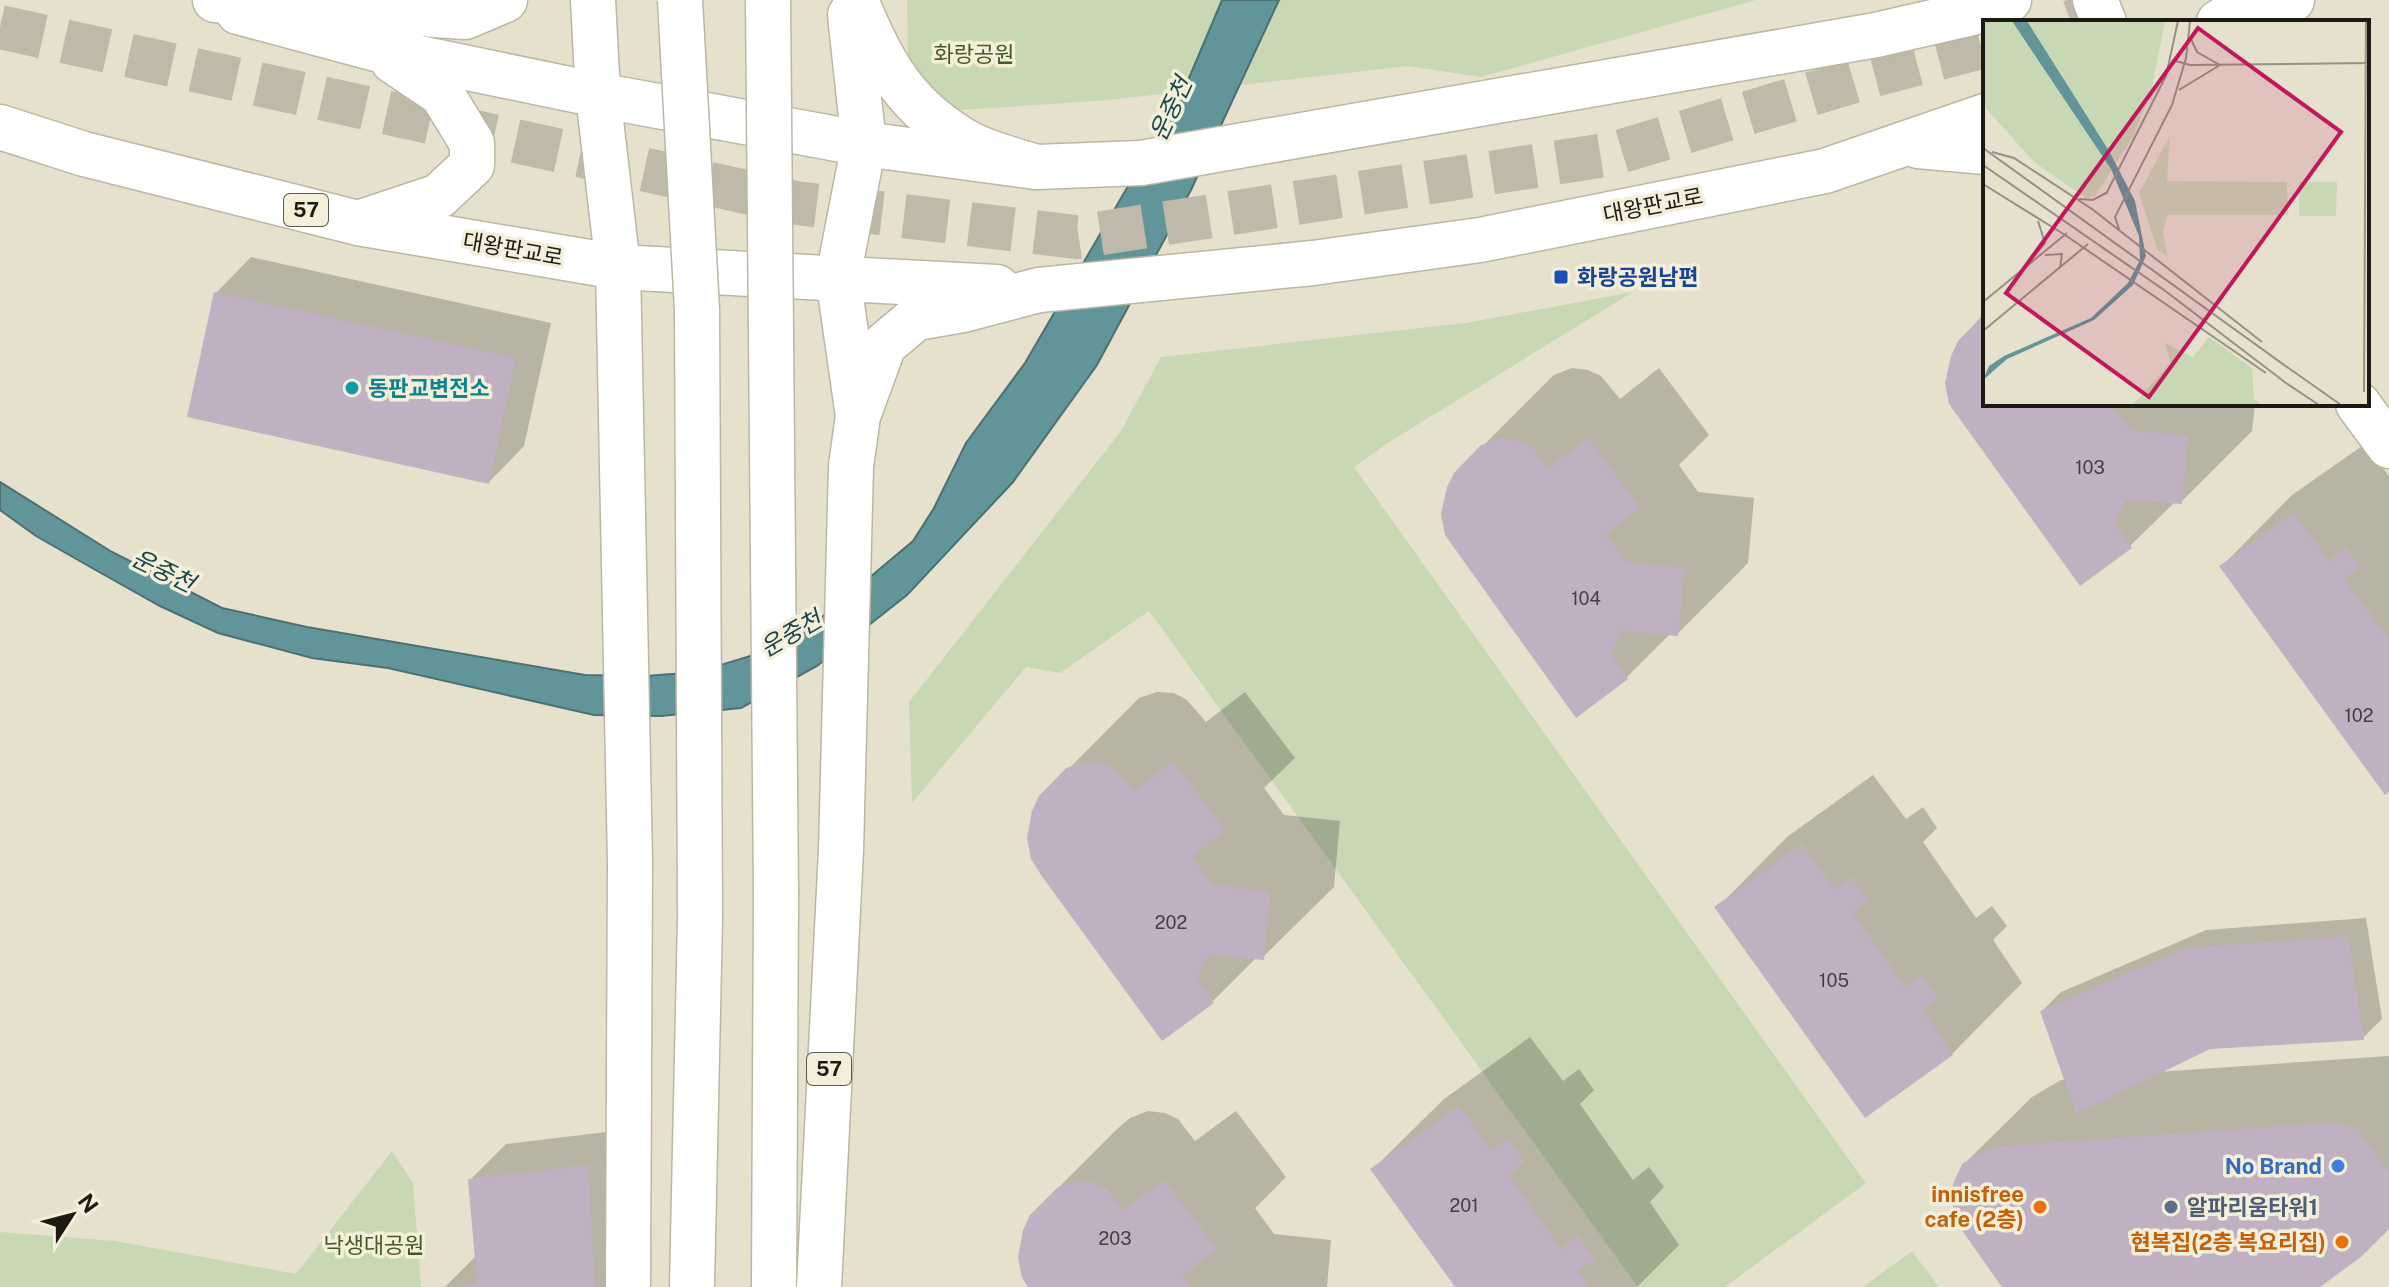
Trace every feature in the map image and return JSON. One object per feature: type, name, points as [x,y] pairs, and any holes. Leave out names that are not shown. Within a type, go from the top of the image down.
[{"type":"main road","points":[[194,0],[376,49],[598,95],[864,144],[1036,167],[1141,163],[1876,35],[1972,13],[2009,0]]},
{"type":"main road","points":[[215,0],[465,17],[505,0]]},
{"type":"main road","points":[[593,0],[598,95],[618,267],[630,862],[628,1287]]},
{"type":"main road","points":[[680,0],[697,310],[700,917],[692,1287]]},
{"type":"main road","points":[[768,0],[776,894],[774,1287]]},
{"type":"main road","points":[[848,0],[864,144]]},
{"type":"main road","points":[[856,0],[874,44],[894,77],[923,112],[972,145],[1036,167]]},
{"type":"main road","points":[[2095,0],[2103,20]]},
{"type":"main road","points":[[2222,20],[2257,0]]},
{"type":"main road","points":[[2274,20],[2292,0]]},
{"type":"main road","points":[[358,223],[439,196],[472,165],[472,143],[442,94],[376,49]]},
{"type":"main road","name":"대왕판교로","points":[[0,127],[84,154],[358,223],[618,267],[838,277],[968,298],[1313,263],[1480,240],[1825,171],[1983,117]]},
{"type":"main road","name":"57","points":[[819,1287],[841,850],[851,466],[858,416],[838,277],[864,144]]},
{"type":"main road","points":[[1899,145],[1983,152]]},
{"type":"main road","points":[[858,416],[884,345],[916,318],[968,298]]},
{"type":"main road","points":[[2359,406],[2389,446]]},
{"type":"green space","name":"화랑공원","points":[[907,0],[1756,0],[1481,77],[1408,66],[1109,100],[961,110],[923,89],[908,65]]},
{"type":"green space","points":[[1633,292],[1354,467],[1866,1183],[1725,1287],[1638,1287],[1149,611],[1060,673],[1026,667],[912,803],[909,702],[1121,431],[1161,357],[1466,323]]},
{"type":"green space","name":"낙생대공원","points":[[392,1151],[413,1183],[421,1287],[0,1287],[0,1232],[115,1241],[296,1274]]},
{"type":"green space","points":[[1912,1251],[1939,1287],[1863,1287]]},
{"type":"water","points":[[1222,0],[1279,0],[1191,190],[1097,365],[1013,482],[907,595],[817,666],[741,708],[661,716],[594,715],[388,668],[312,658],[218,633],[160,606],[92,568],[36,536],[0,510],[0,482],[112,552],[222,608],[307,627],[585,675],[646,676],[698,672],[773,649],[826,614],[913,541],[934,508],[966,443],[1025,363],[1184,90]]},
{"type":"building","name":"동판교변전소","points":[[214,292],[516,358],[489,484],[187,417]]},
{"type":"building","points":[[1983,315],[1983,406],[2113,406],[2131,430],[2188,436],[2182,504],[2126,500],[2115,523],[2132,548],[2080,586],[1949,404],[1945,383],[1958,341]]},
{"type":"building","points":[[1500,438],[1531,446],[1548,468],[1588,438],[1640,507],[1606,534],[1627,562],[1685,568],[1678,636],[1622,631],[1611,654],[1628,679],[1576,718],[1445,535],[1441,514],[1447,487],[1454,473],[1481,445]]},
{"type":"building","points":[[2294,513],[2329,561],[2346,548],[2360,567],[2344,578],[2389,640],[2389,792],[2385,795],[2219,566]]},
{"type":"building","points":[[1173,761],[1225,830],[1192,857],[1213,885],[1270,892],[1264,960],[1208,955],[1197,978],[1214,1003],[1162,1041],[1041,875],[1031,859],[1027,838],[1032,811],[1039,796],[1066,768],[1085,762],[1103,763],[1116,770],[1134,791]]},
{"type":"building","points":[[1802,844],[1834,889],[1851,876],[1868,900],[1853,913],[1905,987],[1921,975],[1938,998],[1922,1009],[1953,1055],[1865,1118],[1714,907]]},
{"type":"building","points":[[2348,936],[2364,1040],[2210,1049],[2076,1114],[2040,1011],[2185,948]]},
{"type":"building","points":[[1459,1106],[1491,1150],[1508,1138],[1524,1162],[1509,1175],[1561,1249],[1578,1236],[1595,1260],[1578,1271],[1589,1287],[1455,1287],[1370,1169]]},
{"type":"building","name":"알파리움타워1","points":[[2335,1122],[2359,1130],[2389,1174],[2389,1229],[2361,1257],[2320,1287],[2002,1287],[1956,1222],[1950,1191],[1962,1164],[1991,1147]]},
{"type":"building","points":[[588,1165],[595,1287],[462,1287],[477,1283],[468,1179]]},
{"type":"building","points":[[1164,1180],[1217,1249],[1183,1276],[1191,1287],[1028,1287],[1022,1278],[1018,1257],[1023,1230],[1030,1215],[1057,1188],[1076,1181],[1094,1183],[1107,1189],[1123,1210]]},
{"type":"tunnel","points":[[2076,20],[2129,0]]},
{"type":"tunnel","points":[[0,27],[796,203],[1076,237],[1612,154],[1874,75],[1983,47]]},
{"type":"place","name":"화랑공원남편","points":[[1561,277]]},
{"type":"place","name":"동판교변전소","points":[[352,388]]},
{"type":"place","name":"No Brand","points":[[2338,1166]]},
{"type":"place","name":"innisfree cafe (2층)","points":[[2040,1207]]},
{"type":"place","name":"알파리움타워1","points":[[2171,1207]]},
{"type":"place","name":"현복집(2층 복요리집)","points":[[2342,1242]]},
{"type":"water label","name":"운중천","points":[[1171,109]]},
{"type":"water label","name":"운중천","points":[[163,571]]},
{"type":"water label","name":"운중천","points":[[791,634]]}]
